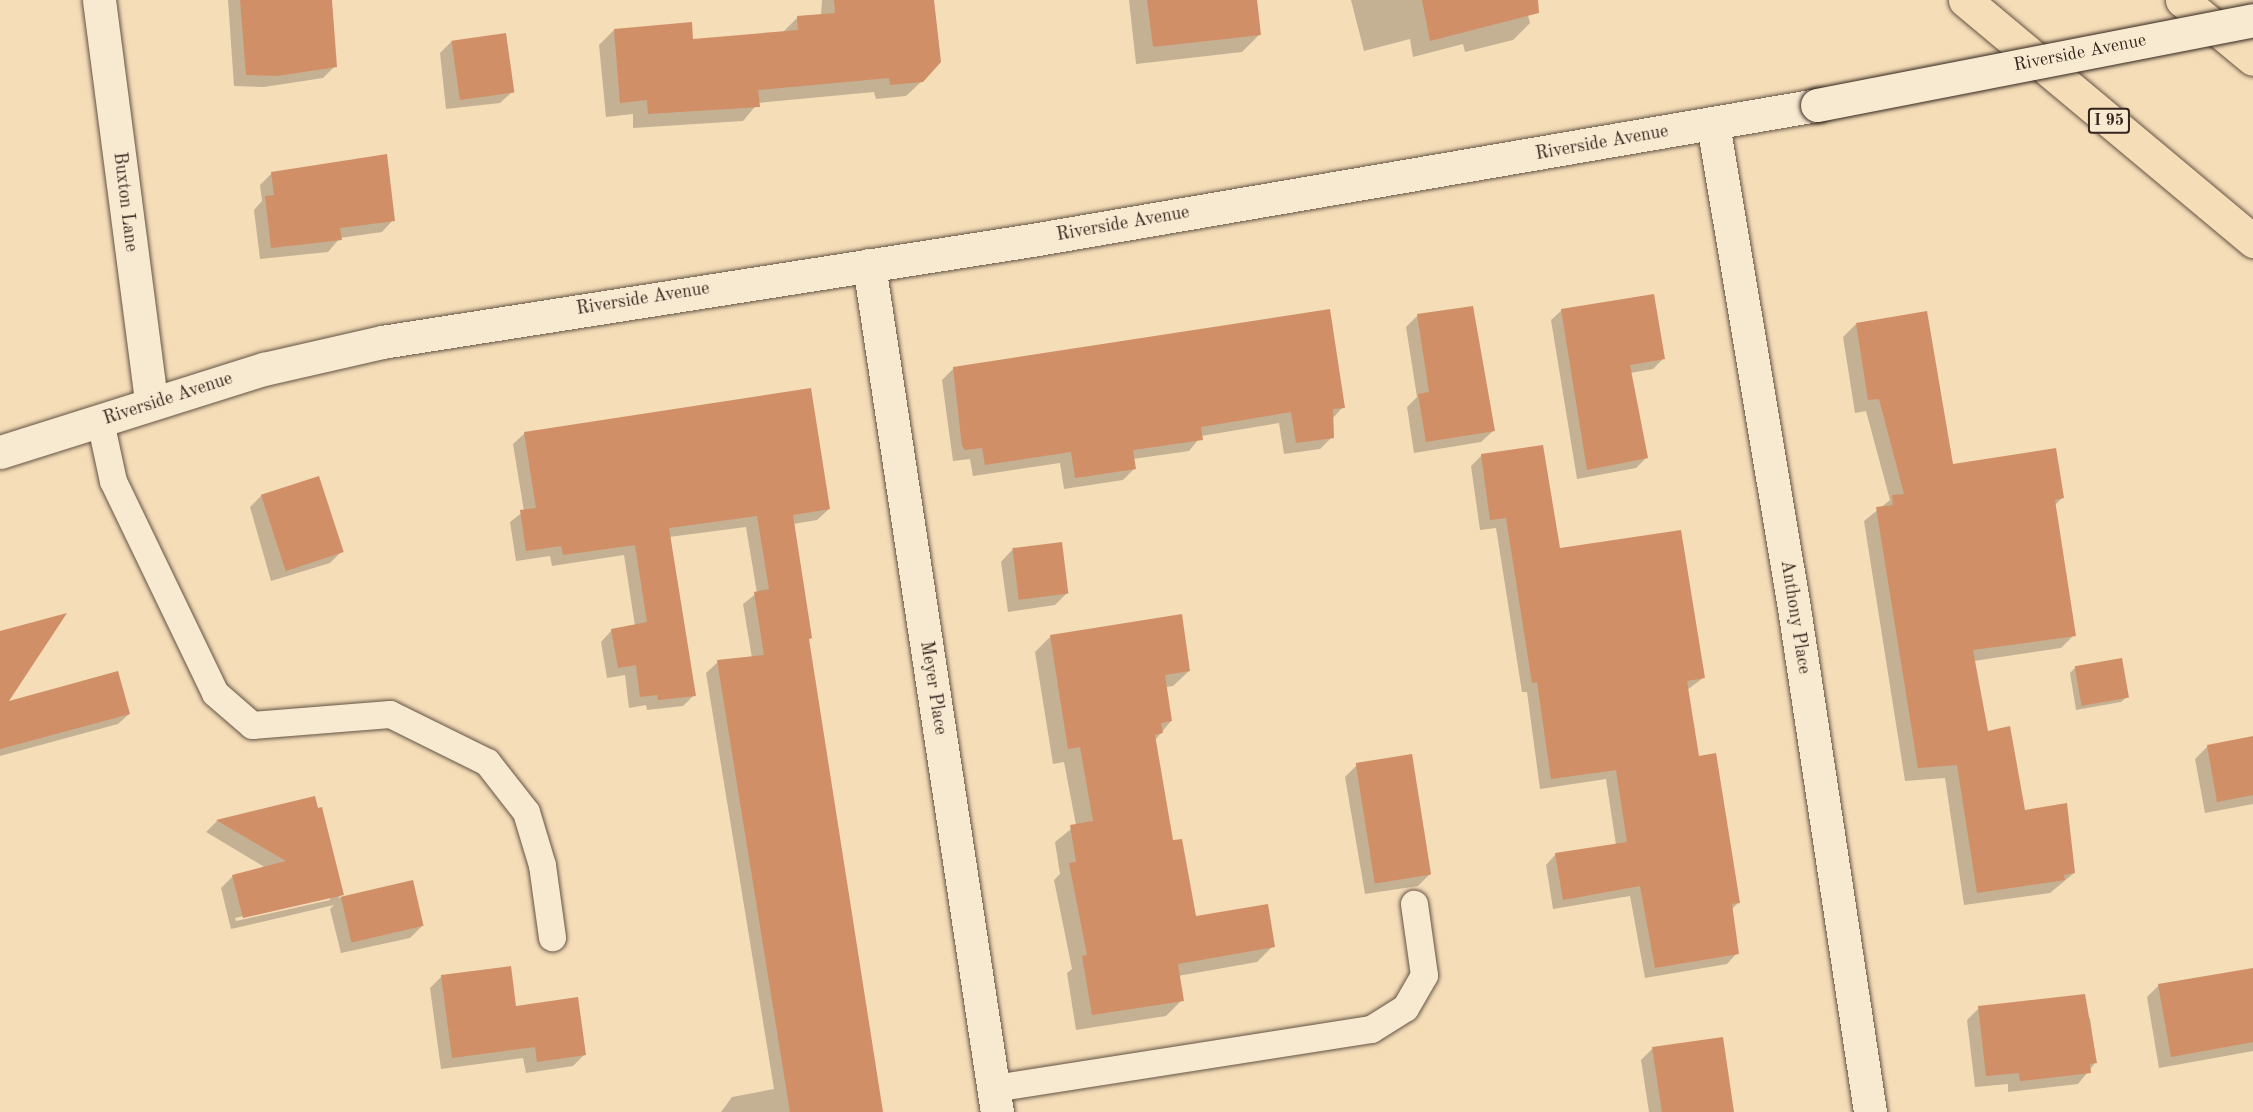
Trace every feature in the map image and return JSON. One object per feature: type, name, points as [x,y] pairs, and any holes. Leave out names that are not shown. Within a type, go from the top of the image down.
[{"type":"highway","name":"I 95","points":[[1965,0],[2253,241]]},
{"type":"highway","points":[[2182,0],[2253,59]]},
{"type":"street","name":"Buxton Lane","points":[[99,0],[151,403]]},
{"type":"street","name":"Riverside Avenue","points":[[0,452],[264,369],[382,342],[869,265],[1713,124],[2253,20]]},
{"type":"street","name":"Anthony Place","points":[[1713,124],[1794,608],[1870,1112]]},
{"type":"street","name":"Meyer Place","points":[[869,265],[996,1100]]},
{"type":"lane","points":[[100,421],[113,482],[215,693],[252,725],[390,714],[487,762],[526,812],[542,865],[552,937]]},
{"type":"lane","points":[[996,1100],[1371,1029],[1405,1008],[1424,975],[1414,904]]},
{"type":"building","points":[[240,0],[332,0],[337,67],[277,76],[246,75]]},
{"type":"building","points":[[834,0],[934,0],[941,62],[923,82],[890,85],[889,78],[758,90],[760,107],[648,114],[647,100],[620,103],[614,29],[692,22],[693,39],[798,30],[797,16],[835,13]]},
{"type":"building","points":[[1147,0],[1257,0],[1261,35],[1153,47]]},
{"type":"building","points":[[1422,0],[1538,0],[1539,13],[1430,41]]},
{"type":"building","points":[[506,33],[514,92],[460,100],[452,41]]},
{"type":"building","points":[[387,154],[395,221],[340,228],[342,240],[271,248],[265,196],[274,195],[271,172]]},
{"type":"building","points":[[1654,294],[1665,359],[1630,365],[1648,458],[1587,470],[1561,309]]},
{"type":"building","points":[[1473,306],[1495,431],[1426,442],[1418,394],[1429,392],[1417,314]]},
{"type":"building","points":[[1330,309],[1345,408],[1333,409],[1334,438],[1296,443],[1291,412],[1201,427],[1203,440],[1133,450],[1136,469],[1075,478],[1071,452],[985,465],[982,448],[965,450],[962,446],[953,367]]},
{"type":"building","points":[[1927,311],[1953,464],[2056,448],[2064,498],[2055,500],[2076,636],[1973,650],[1988,731],[2010,726],[2025,810],[2067,803],[2075,873],[2064,875],[2065,880],[1977,893],[1957,765],[1918,768],[1876,507],[1893,505],[1892,495],[1904,494],[1879,399],[1868,400],[1856,323]]},
{"type":"building","points":[[811,388],[830,509],[793,515],[812,638],[809,639],[883,1112],[790,1112],[717,660],[764,655],[754,592],[769,589],[757,516],[669,528],[696,696],[658,700],[657,695],[640,697],[636,665],[618,668],[611,629],[647,622],[635,545],[563,555],[561,546],[526,551],[520,510],[536,508],[524,432]]},
{"type":"building","points":[[1543,445],[1560,548],[1681,530],[1705,678],[1687,681],[1699,756],[1716,753],[1740,903],[1732,904],[1739,954],[1655,968],[1640,886],[1563,900],[1555,853],[1627,842],[1616,770],[1551,779],[1537,682],[1532,683],[1506,518],[1490,520],[1481,454]]},
{"type":"building","points":[[319,476],[344,552],[286,571],[261,495]]},
{"type":"building","points":[[1062,542],[1068,594],[1019,600],[1012,548]]},
{"type":"building","points":[[67,613],[9,701],[118,671],[130,714],[0,749],[0,631]]},
{"type":"building","points":[[1182,614],[1190,671],[1165,675],[1172,721],[1161,723],[1163,733],[1155,735],[1173,840],[1182,839],[1196,916],[1268,904],[1275,947],[1178,964],[1184,1001],[1092,1015],[1082,956],[1087,955],[1069,863],[1076,862],[1070,825],[1093,821],[1080,747],[1068,749],[1050,635]]},
{"type":"building","points":[[2122,658],[2129,697],[2082,706],[2075,666]]},
{"type":"building","points":[[2253,736],[2253,795],[2217,802],[2207,745]]},
{"type":"building","points":[[1412,754],[1431,874],[1375,883],[1356,763]]},
{"type":"building","points":[[315,796],[318,808],[322,807],[344,895],[243,918],[232,875],[286,861],[216,820]]},
{"type":"building","points":[[413,880],[424,926],[351,942],[341,897]]},
{"type":"building","points":[[511,966],[516,1006],[578,997],[586,1055],[537,1062],[535,1047],[452,1058],[441,975]]},
{"type":"building","points":[[2253,968],[2253,1042],[2171,1057],[2158,984]]},
{"type":"building","points":[[2085,994],[2097,1063],[2090,1064],[2091,1073],[2020,1081],[2019,1073],[1986,1076],[1978,1006]]},
{"type":"building","points":[[1723,1037],[1734,1112],[1662,1112],[1652,1047]]}]
